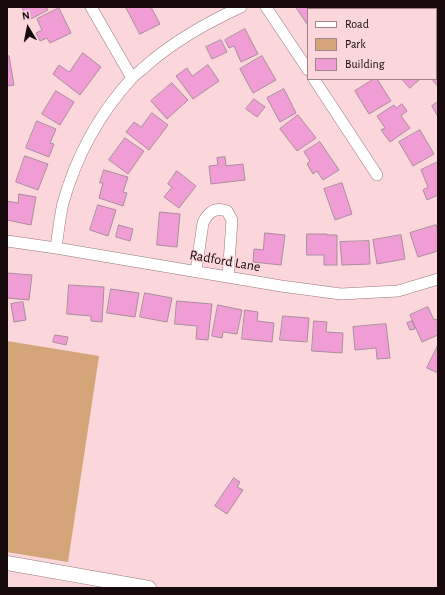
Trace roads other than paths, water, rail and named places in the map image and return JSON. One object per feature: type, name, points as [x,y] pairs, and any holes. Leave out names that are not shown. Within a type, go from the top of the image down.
[{"type":"street","points":[[91,7],[132,78]]},
{"type":"street","points":[[56,248],[63,204],[72,176],[83,150],[99,122],[132,78],[164,50],[221,16],[241,7]]},
{"type":"street","points":[[266,7],[307,68]]},
{"type":"street","points":[[315,80],[377,175]]},
{"type":"street","points":[[196,272],[203,223],[206,216],[212,211],[220,209],[226,211],[232,220],[228,277]]},
{"type":"street","name":"Radford Lane","points":[[7,241],[341,294],[398,291],[438,279]]},
{"type":"street","points":[[7,563],[149,588]]}]
